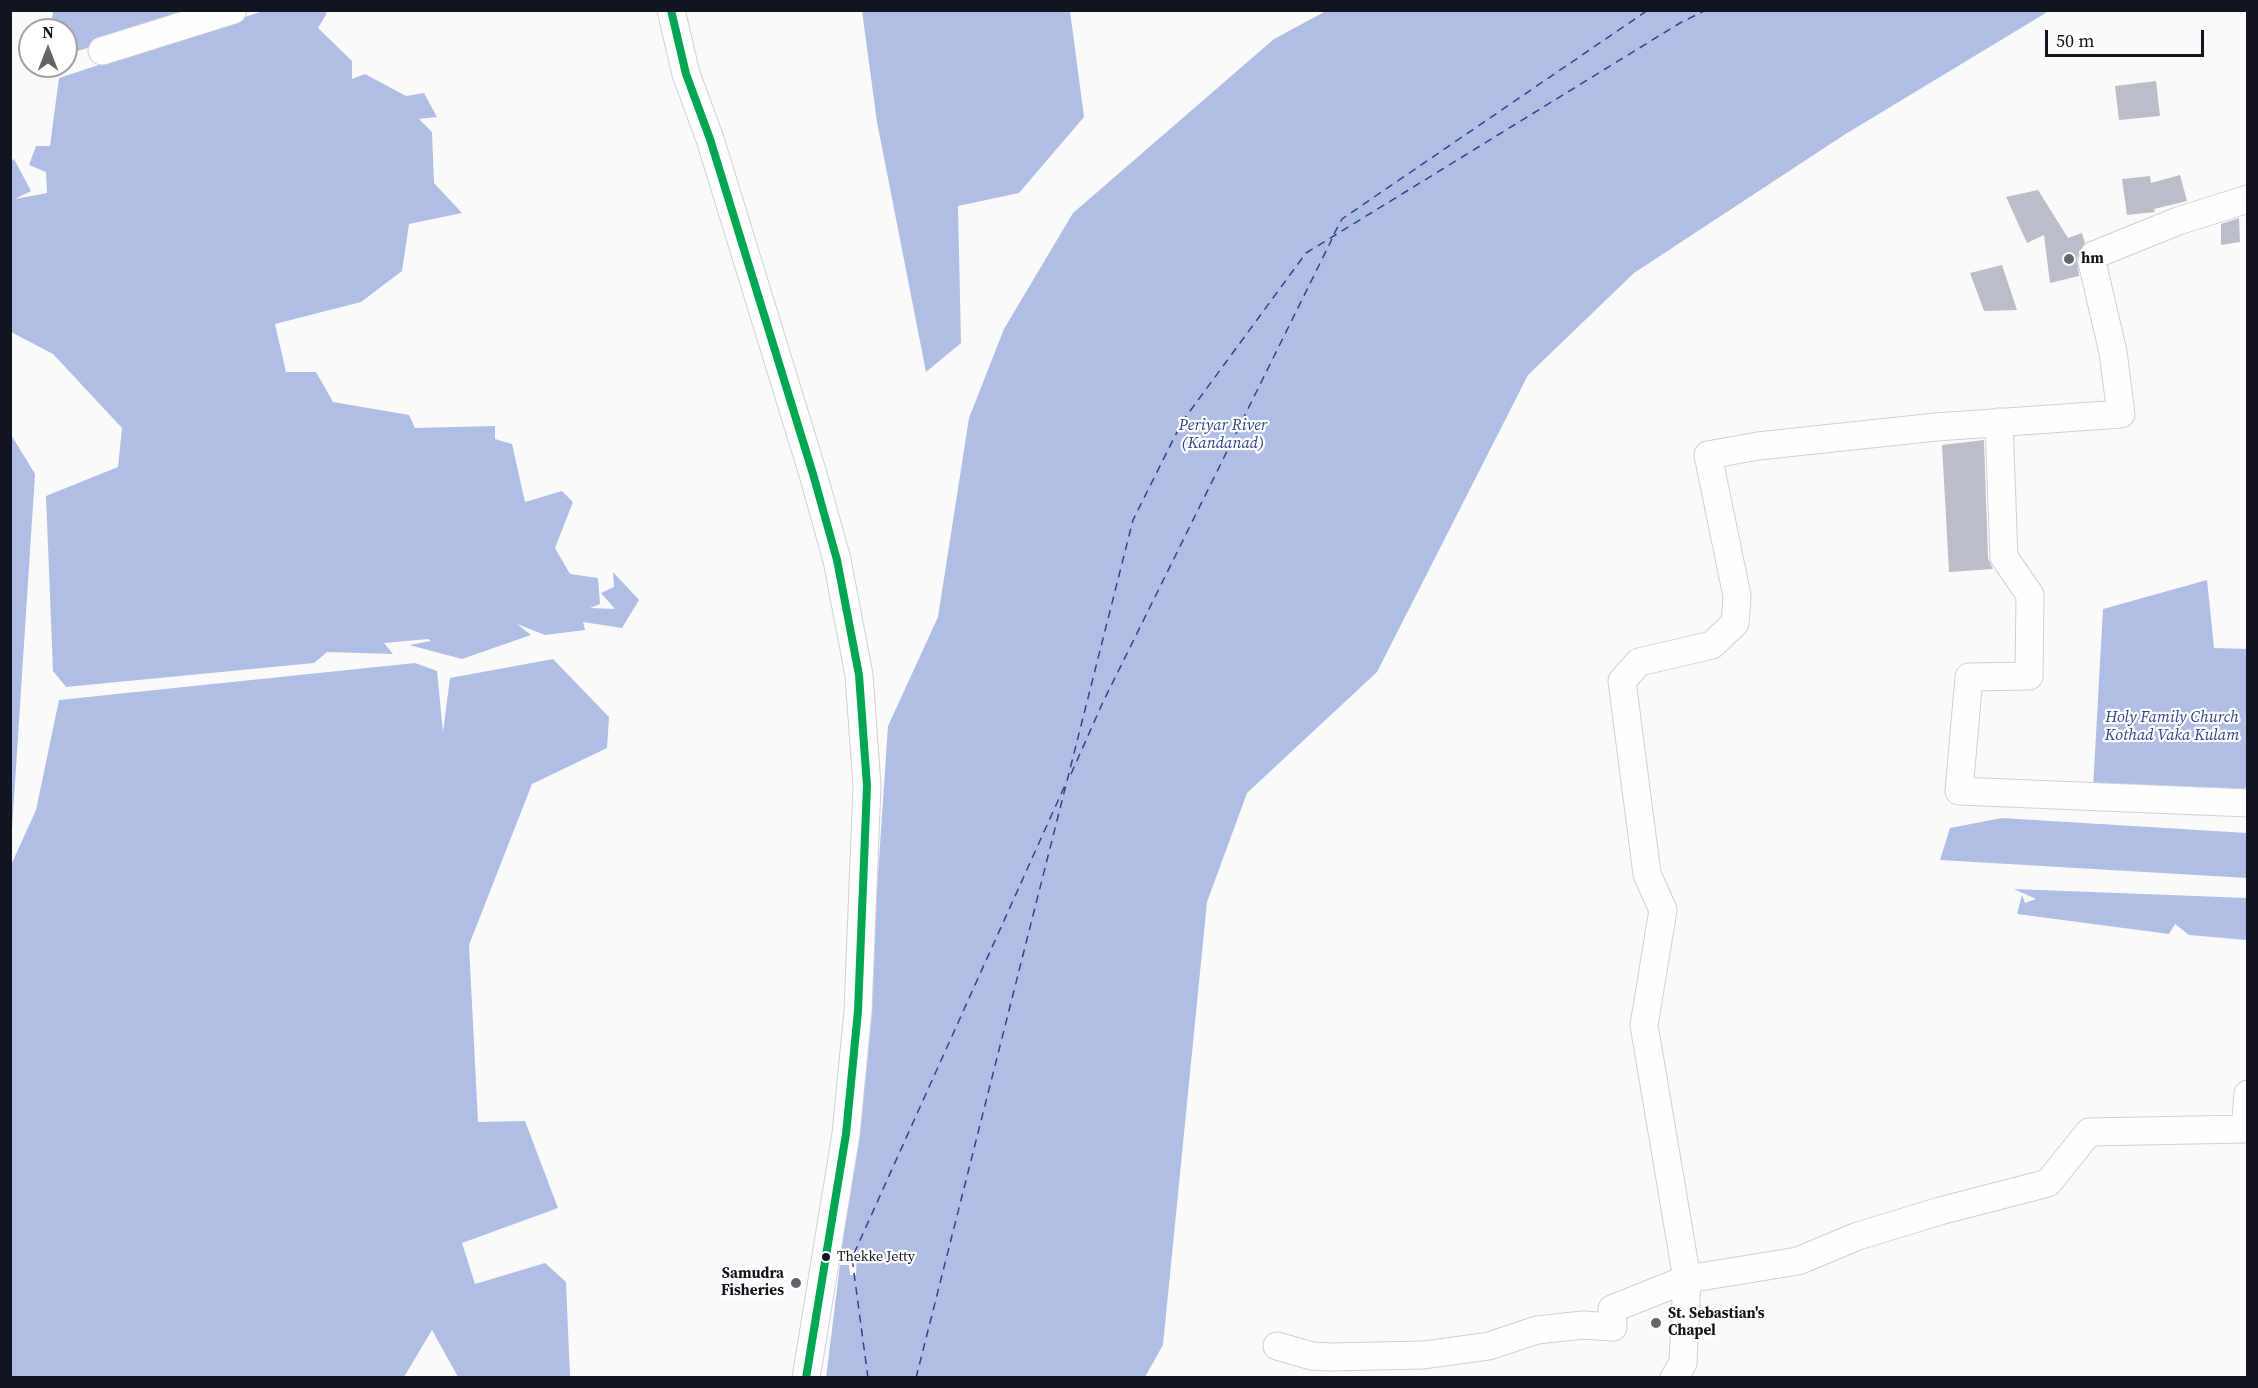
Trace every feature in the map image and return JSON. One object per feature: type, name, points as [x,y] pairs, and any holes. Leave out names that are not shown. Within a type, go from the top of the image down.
[{"type":"street","points":[[102,51],[233,10]]},
{"type":"street","points":[[671,10],[686,74],[713,148],[813,474],[837,560],[859,675],[867,786],[858,1011],[846,1134],[806,1377]]},
{"type":"street","points":[[1674,1377],[1683,1363],[1687,1279],[1644,1025],[1663,910],[1647,874],[1622,681],[1639,662],[1712,645],[1735,623],[1737,596],[1708,455],[1758,446],[1998,422],[2121,414],[2113,352],[2092,262],[2094,255],[2178,221],[2247,199]]},
{"type":"street","points":[[1998,422],[2004,557],[2031,595],[2029,676],[1969,677],[1959,791],[2247,803]]},
{"type":"street","points":[[1277,1346],[1312,1356],[1330,1357],[1424,1354],[1489,1347],[1537,1330],[1583,1325],[1613,1327],[1612,1309],[1687,1279],[1798,1261],[1858,1236],[2048,1183],[2089,1131],[2245,1129],[2247,1094]]},
{"type":"water","points":[[53,11],[211,11],[78,51],[78,18],[52,18]]},
{"type":"water","points":[[263,11],[323,11],[327,13],[318,28],[352,61],[352,79],[365,74],[406,96],[424,93],[437,117],[419,119],[432,132],[434,183],[462,213],[409,224],[402,271],[361,302],[275,324],[286,372],[316,372],[333,402],[409,415],[415,428],[495,426],[495,439],[512,444],[525,502],[562,491],[573,502],[555,548],[570,574],[598,578],[600,604],[590,608],[615,609],[601,593],[614,587],[613,572],[639,600],[622,628],[583,622],[585,630],[545,635],[517,624],[531,635],[462,659],[409,645],[431,641],[428,639],[384,643],[393,654],[327,652],[314,663],[66,687],[53,671],[46,496],[118,467],[122,428],[53,354],[11,332],[11,161],[14,159],[31,191],[15,199],[47,193],[46,172],[29,165],[36,146],[50,146],[59,78],[78,78],[78,72]]},
{"type":"water","points":[[862,11],[1070,11],[1084,117],[1019,193],[958,206],[961,343],[926,372],[877,122]]},
{"type":"water","name":"Periyar River (Kandanad)","points":[[1326,11],[2049,11],[1844,135],[1634,273],[1528,375],[1377,672],[1247,793],[1207,902],[1163,1345],[1145,1377],[826,1378],[866,1053],[888,726],[938,617],[969,418],[1004,329],[1073,213],[1274,39]]},
{"type":"water","points":[[10,433],[35,474],[11,845],[10,845]]},
{"type":"water","name":"Holy Family Church Kothad Vaka Kulam","points":[[2207,580],[2214,648],[2247,649],[2247,806],[2092,806],[2103,609]]},
{"type":"water","points":[[553,659],[609,717],[607,748],[532,784],[469,945],[478,1122],[525,1121],[558,1208],[462,1243],[475,1284],[545,1263],[566,1282],[570,1377],[458,1377],[432,1330],[404,1377],[11,1377],[11,865],[36,810],[59,700],[415,663],[437,671],[443,732],[450,678]]},
{"type":"water","points":[[2002,818],[2247,833],[2247,878],[1940,860],[1950,828]]},
{"type":"water","points":[[2014,889],[2247,898],[2247,940],[2189,935],[2175,924],[2169,934],[2017,914],[2022,895],[2025,903],[2036,899]]},
{"type":"pier","points":[[839,1250],[857,1250],[856,1275],[850,1275],[849,1265],[837,1265]]},
{"type":"building","points":[[2156,81],[2160,116],[2119,120],[2115,86]]},
{"type":"building","points":[[2180,175],[2187,201],[2154,209],[2155,212],[2127,215],[2122,179],[2150,176],[2151,183]]},
{"type":"building","points":[[2038,190],[2068,238],[2082,233],[2085,243],[2077,258],[2079,276],[2050,283],[2044,235],[2027,243],[2006,197]]},
{"type":"building","points":[[2239,218],[2240,242],[2221,245],[2221,224]]},
{"type":"building","points":[[2002,265],[2017,310],[1984,311],[1970,273]]},
{"type":"building","points":[[1984,440],[1988,558],[1993,569],[1949,572],[1942,445]]},
{"type":"ferry route","points":[[1334,234],[1342,219],[1648,10]]},
{"type":"ferry route","points":[[916,1378],[1133,520],[1182,422],[1306,253],[1680,23],[1706,10]]},
{"type":"ferry route","points":[[1071,774],[1103,702],[1332,239]]},
{"type":"ferry route","points":[[868,1378],[852,1258],[1066,783]]},
{"type":"transit line","points":[[671,10],[686,74],[710,139],[813,474],[837,560],[859,675],[867,786],[858,1011],[846,1134],[806,1378]]},
{"type":"place","name":"hm","points":[[2069,259]]},
{"type":"place","name":"Thekke Jetty","points":[[826,1257]]},
{"type":"place","name":"Samudra Fisheries","points":[[796,1283]]},
{"type":"place","name":"St. Sebastian's Chapel","points":[[1656,1323]]}]
